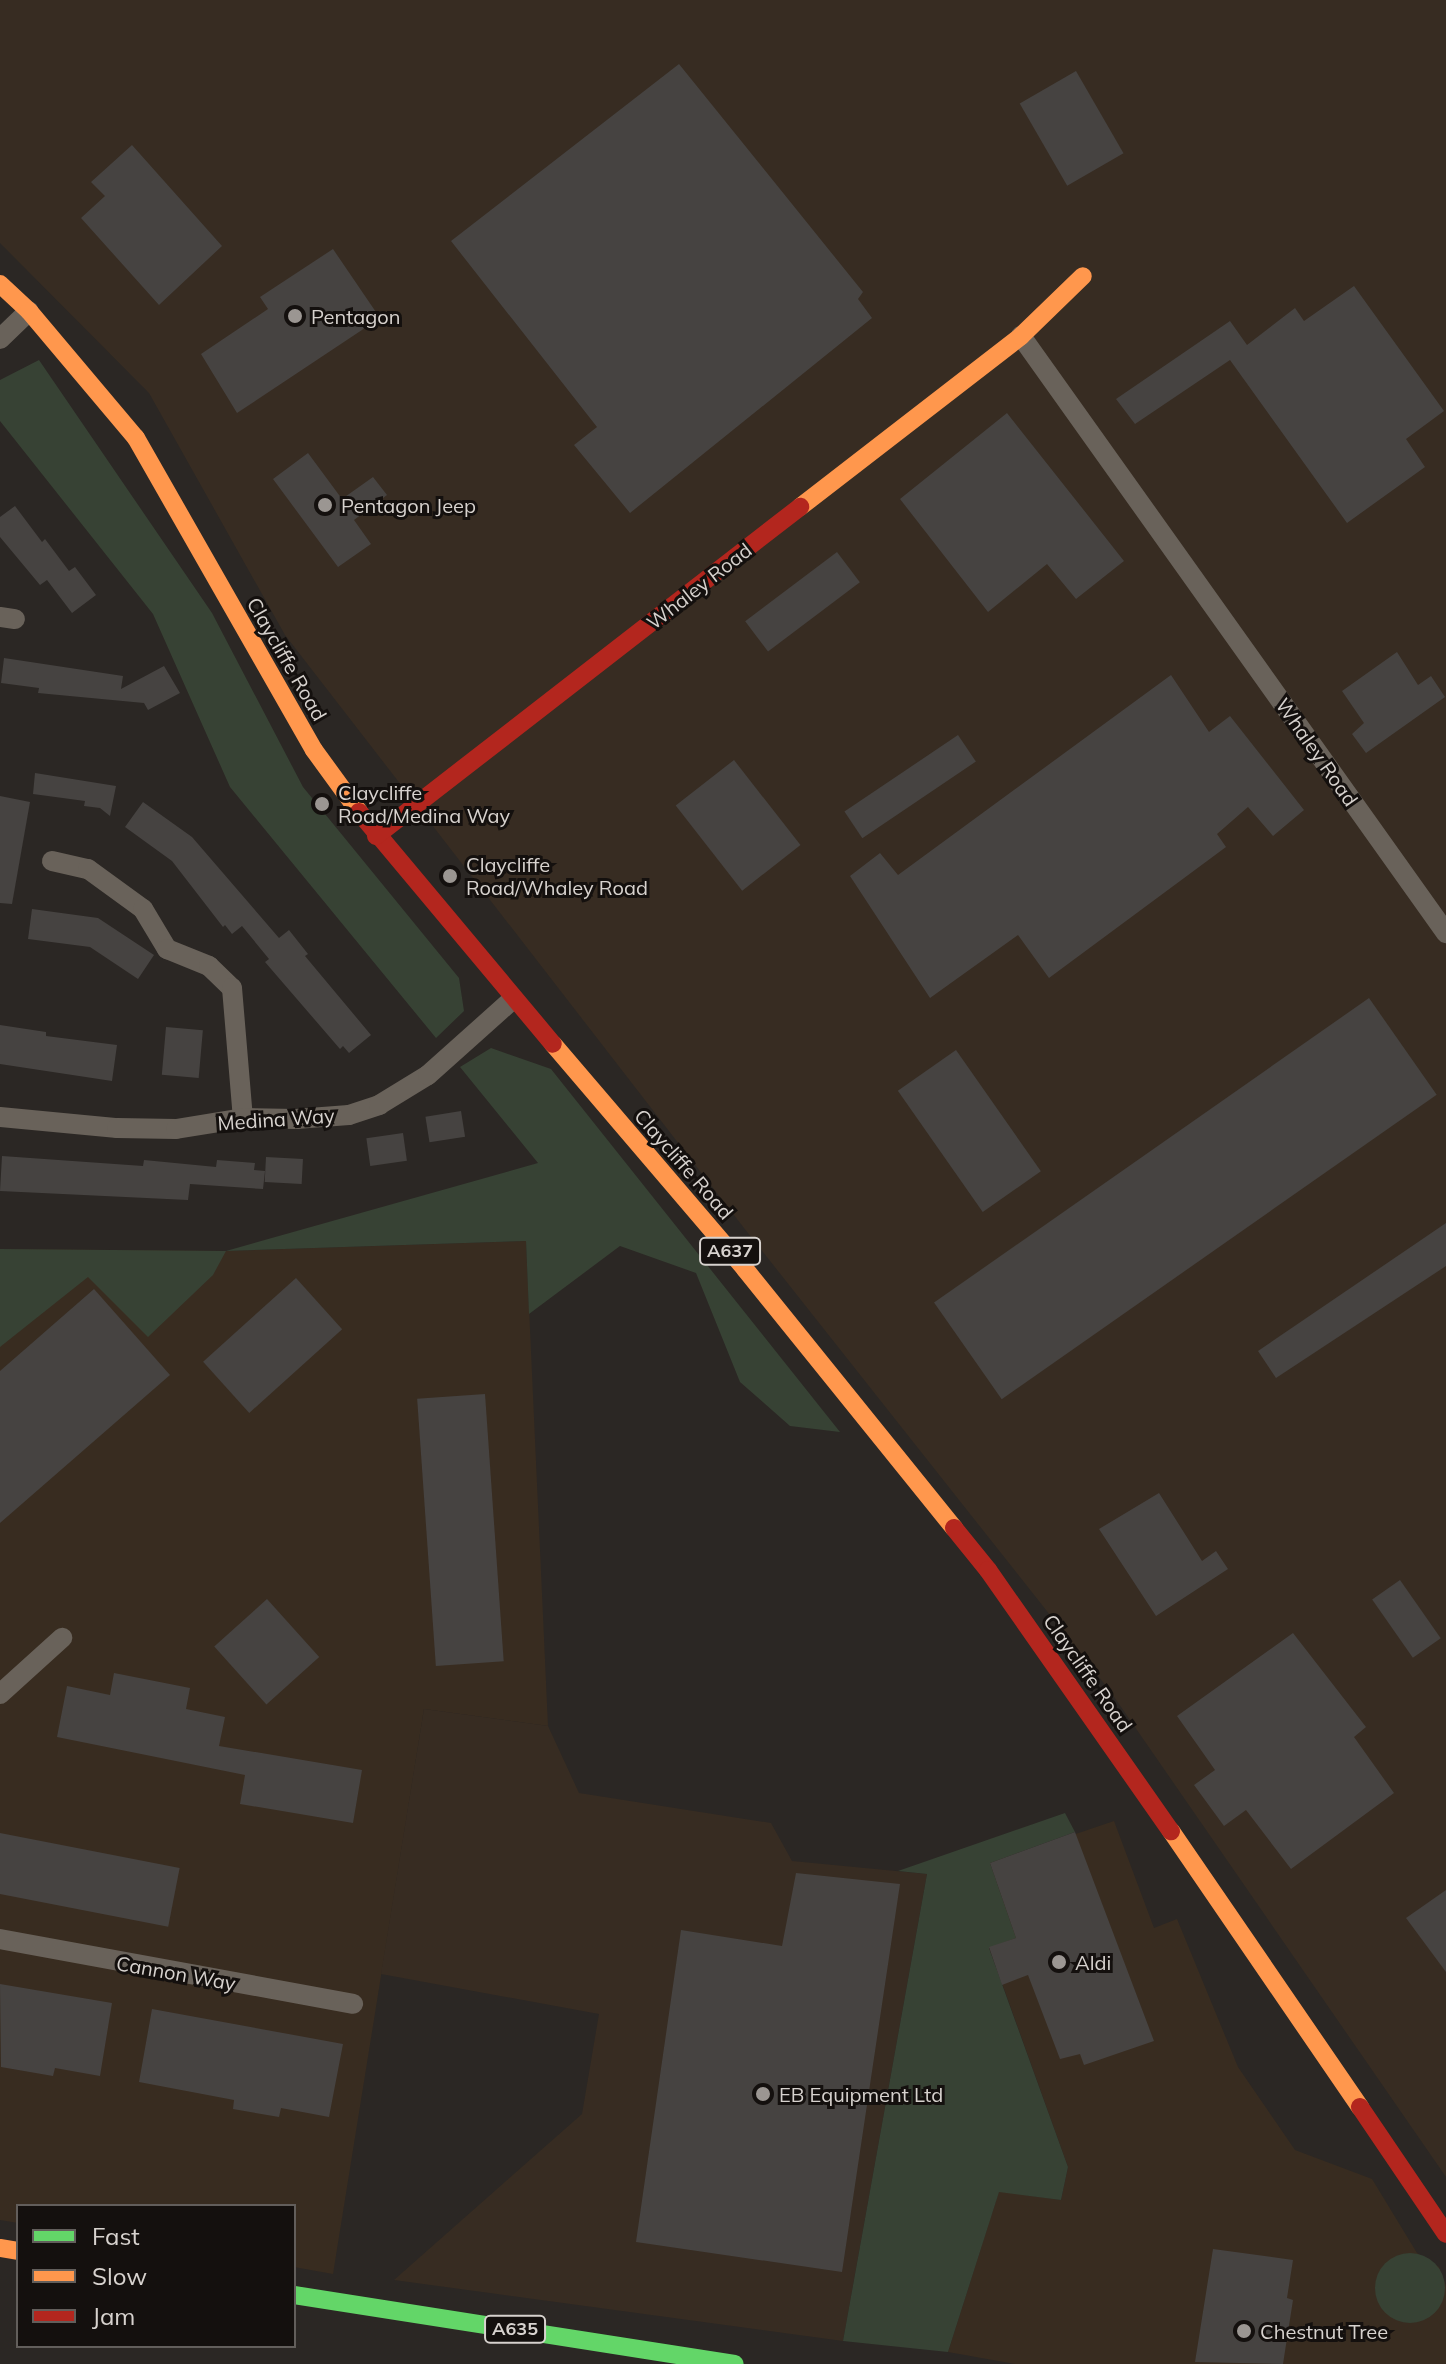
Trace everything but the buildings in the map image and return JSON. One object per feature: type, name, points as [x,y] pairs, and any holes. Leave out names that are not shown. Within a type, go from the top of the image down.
[{"type":"main road","name":"Whaley Road","points":[[376,836],[1021,336],[1083,276]]},
{"type":"main road","name":"Claycliffe Road","points":[[0,284],[29,311],[136,438],[314,750],[376,836],[745,1269],[988,1570],[1124,1762],[1446,2234]]},
{"type":"main road","name":"A635","points":[[296,2295],[735,2364]]},
{"type":"street","points":[[0,339],[29,311]]},
{"type":"street","name":"Whaley Road","points":[[1021,336],[1446,933]]},
{"type":"street","points":[[52,861],[88,869],[143,909],[167,949],[209,966],[232,988],[243,1118]]},
{"type":"street","name":"Medina Way","points":[[0,1117],[117,1128],[176,1129],[243,1118],[336,1116],[379,1105],[428,1075],[513,999]]},
{"type":"street","points":[[0,1694],[62,1638]]},
{"type":"street","name":"Cannon Way","points":[[0,1939],[353,2004]]},
{"type":"shaded area","points":[[0,0],[1446,0],[1446,2177],[1110,1691],[744,1228],[285,635],[149,393],[0,243]]},
{"type":"shaded area","points":[[526,1241],[548,1726],[424,1709],[333,2274],[296,2267],[296,2204],[16,2204],[16,2223],[0,2220],[0,1249],[226,1251]]},
{"type":"shaded area","name":"EB Equipment Ltd","points":[[424,1709],[548,1726],[579,1793],[771,1823],[792,1861],[927,1874],[843,2341],[394,2280],[582,2114],[599,2014],[381,1974]]},
{"type":"shaded area","points":[[1114,1821],[1154,1928],[1177,1919],[1238,2067],[1295,2150],[1372,2179],[1417,2253],[1439,2267],[1446,2286],[1446,2364],[1015,2364],[948,2352],[999,2191],[1061,2200],[1068,2167],[989,1947],[1015,1937],[990,1863]]},
{"type":"green space","points":[[39,360],[212,613],[303,787],[459,978],[464,1011],[436,1038],[230,787],[153,614],[0,421],[0,380]]},
{"type":"green space","points":[[491,1048],[551,1069],[840,1432],[790,1426],[740,1382],[696,1273],[620,1246],[529,1314],[526,1241],[226,1251],[538,1163],[460,1067]]},
{"type":"green space","points":[[0,1249],[226,1251],[213,1275],[148,1337],[88,1277],[0,1347]]},
{"type":"green space","points":[[1065,1813],[1075,1832],[990,1863],[1016,1938],[989,1948],[1068,2167],[1061,2200],[999,2192],[948,2352],[843,2341],[927,1874],[898,1871]]},
{"type":"green space","points":[[1403,2253],[1417,2253],[1430,2258],[1440,2268],[1445,2288],[1440,2308],[1430,2318],[1417,2323],[1403,2323],[1390,2318],[1380,2308],[1375,2295],[1375,2281],[1380,2268],[1390,2258]]},
{"type":"traffic: fast","points":[[296,2295],[735,2364]]},
{"type":"traffic: slow","points":[[800,507],[1021,336],[1083,276]]},
{"type":"traffic: slow","points":[[0,284],[29,311],[136,438],[314,750],[359,812]]},
{"type":"traffic: slow","points":[[553,1044],[745,1269],[954,1528]]},
{"type":"traffic: slow","points":[[1171,1831],[1360,2107]]},
{"type":"traffic: slow","points":[[0,2248],[16,2251]]},
{"type":"traffic: jam","points":[[376,836],[800,507]]},
{"type":"traffic: jam","points":[[359,812],[553,1044]]},
{"type":"traffic: jam","points":[[954,1528],[988,1570],[1171,1831]]},
{"type":"traffic: jam","points":[[1360,2107],[1446,2234]]},
{"type":"place","name":"Pentagon","points":[[295,316]]},
{"type":"place","name":"Pentagon Jeep","points":[[325,505]]},
{"type":"place","name":"Claycliffe Road/Medina Way","points":[[322,804]]},
{"type":"place","name":"Claycliffe Road/Whaley Road","points":[[450,876]]},
{"type":"place","name":"Aldi","points":[[1059,1962]]},
{"type":"place","name":"EB Equipment Ltd","points":[[763,2094]]},
{"type":"place","name":"Chestnut Tree","points":[[1244,2331]]}]
